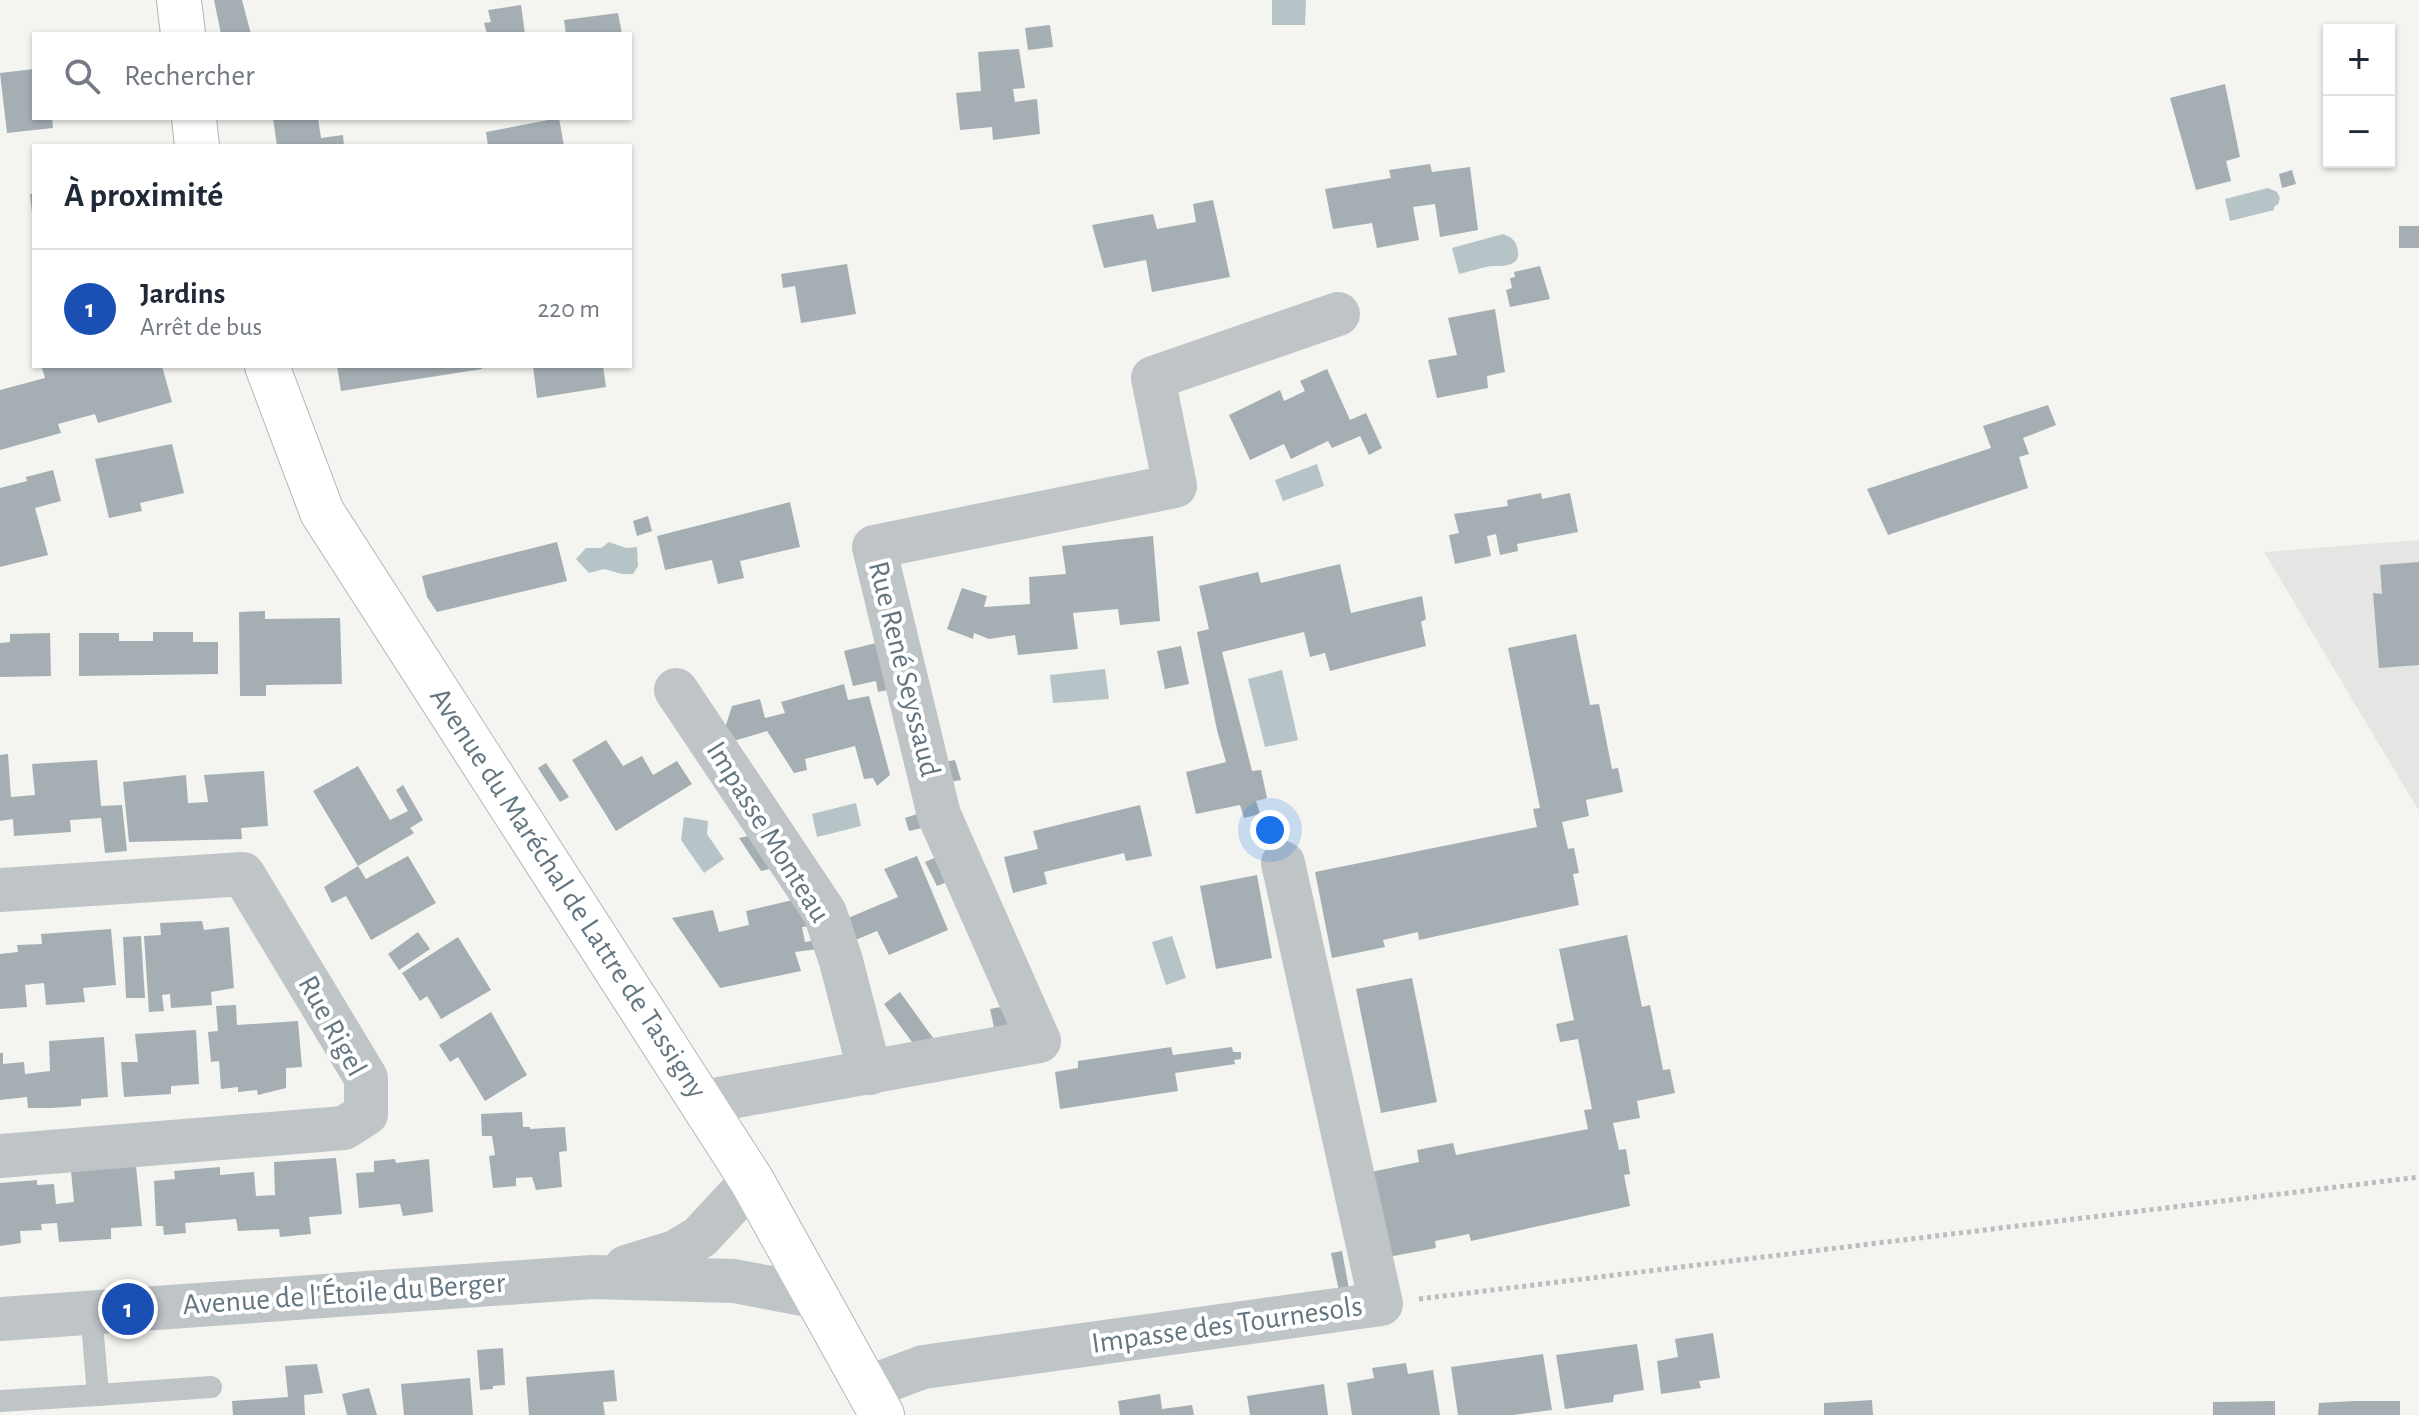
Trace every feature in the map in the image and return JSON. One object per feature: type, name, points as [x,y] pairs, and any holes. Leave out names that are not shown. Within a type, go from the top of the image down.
[{"type":"main road","points":[[179,0],[183,32]]},
{"type":"main road","points":[[194,120],[197,144]]},
{"type":"main road","name":"Avenue du Maréchal de Lattre de Tassigny","points":[[268,368],[322,512],[752,1181],[874,1402]]},
{"type":"street","name":"Rue René Seyssaud","points":[[703,1102],[1039,1041],[939,815],[874,547],[1175,486],[1153,378],[1338,314]]},
{"type":"street","name":"Impasse Monteau","points":[[676,690],[825,913],[841,961],[870,1073]]},
{"type":"street","name":"Impasse des Tournesols","points":[[874,1402],[923,1367],[1381,1304],[1283,863]]},
{"type":"street","name":"Rue Rigel","points":[[0,890],[243,874],[366,1078],[366,1114],[344,1128],[0,1156]]},
{"type":"street","name":"Avenue de l'Étoile du Berger","points":[[592,1277],[675,1252],[700,1237],[752,1181]]},
{"type":"street","name":"Avenue de l'Étoile du Berger","points":[[0,1319],[592,1277],[734,1281],[818,1297]]},
{"type":"lane","points":[[91,1311],[98,1395]]},
{"type":"lane","points":[[0,1401],[211,1387]]},
{"type":"path","points":[[1381,1304],[2419,1177]]},
{"type":"shaded area","points":[[1272,0],[1306,0],[1305,25],[1272,25]]},
{"type":"shaded area","points":[[2268,188],[2277,192],[2280,198],[2274,210],[2230,221],[2225,199]]},
{"type":"shaded area","points":[[1503,234],[1516,244],[1518,254],[1515,262],[1459,274],[1452,248]]},
{"type":"shaded area","points":[[1317,464],[1324,486],[1283,501],[1275,480]]},
{"type":"shaded area","points":[[2419,540],[2419,811],[2264,552]]},
{"type":"shaded area","points":[[609,542],[626,548],[637,547],[638,566],[633,574],[604,569],[589,573],[576,559],[586,548],[601,548]]},
{"type":"shaded area","points":[[1105,669],[1109,699],[1053,703],[1050,675]]},
{"type":"shaded area","points":[[1282,670],[1298,740],[1265,747],[1248,679]]},
{"type":"shaded area","points":[[856,803],[861,826],[817,837],[812,814]]},
{"type":"shaded area","points":[[684,817],[708,821],[707,834],[724,859],[704,873],[681,840]]},
{"type":"shaded area","points":[[1172,936],[1186,978],[1166,985],[1152,942]]},
{"type":"building","points":[[214,0],[242,0],[250,32],[221,32]]},
{"type":"building","points":[[521,5],[525,32],[486,32],[484,23],[491,22],[488,10]]},
{"type":"building","points":[[618,13],[622,32],[566,32],[564,20]]},
{"type":"building","points":[[1050,25],[1053,47],[1028,50],[1025,28]]},
{"type":"building","points":[[1019,49],[1025,88],[1013,89],[1015,102],[1037,99],[1040,134],[993,140],[992,127],[960,130],[956,93],[981,91],[978,52]]},
{"type":"building","points":[[32,69],[32,120],[52,120],[53,128],[7,133],[0,73]]},
{"type":"building","points":[[2225,84],[2240,157],[2226,161],[2231,181],[2196,190],[2170,98]]},
{"type":"building","points":[[273,120],[318,120],[321,138],[343,135],[344,144],[277,144]]},
{"type":"building","points":[[559,120],[564,144],[488,144],[486,132]]},
{"type":"building","points":[[1430,164],[1432,172],[1470,167],[1478,230],[1440,237],[1435,204],[1413,207],[1419,240],[1377,248],[1372,223],[1333,229],[1325,189],[1391,178],[1389,170]]},
{"type":"building","points":[[2292,170],[2296,184],[2282,188],[2279,174]]},
{"type":"building","points":[[1213,200],[1230,277],[1152,292],[1146,260],[1104,268],[1092,225],[1153,214],[1157,229],[1196,222],[1193,204]]},
{"type":"building","points":[[2399,226],[2419,226],[2419,248],[2399,248]]},
{"type":"building","points":[[847,264],[856,314],[801,323],[795,286],[783,288],[781,274]]},
{"type":"building","points":[[1540,266],[1550,299],[1510,307],[1506,290],[1512,288],[1510,278],[1515,277],[1514,272]]},
{"type":"building","points":[[1495,309],[1505,372],[1487,376],[1488,388],[1437,398],[1428,360],[1457,355],[1448,318]]},
{"type":"building","points":[[42,368],[163,368],[172,402],[98,423],[95,414],[58,424],[61,433],[0,450],[0,390],[45,378]]},
{"type":"building","points":[[337,368],[482,368],[482,369],[341,391]]},
{"type":"building","points":[[533,368],[603,368],[606,387],[537,398]]},
{"type":"building","points":[[1327,369],[1350,420],[1366,413],[1382,448],[1369,455],[1360,436],[1332,448],[1328,441],[1291,459],[1284,444],[1250,460],[1229,415],[1280,390],[1284,401],[1305,391],[1300,381]]},
{"type":"building","points":[[2048,405],[2056,425],[2023,438],[2029,454],[2019,457],[2028,488],[1888,535],[1867,489],[1991,448],[1983,426]]},
{"type":"building","points":[[172,444],[184,493],[140,503],[142,511],[109,518],[95,459]]},
{"type":"building","points":[[53,470],[61,501],[35,508],[48,555],[0,567],[0,488]]},
{"type":"building","points":[[1541,493],[1542,499],[1570,493],[1578,532],[1517,544],[1518,551],[1500,555],[1496,534],[1487,536],[1491,556],[1455,564],[1449,535],[1459,533],[1454,514],[1508,506],[1507,500]]},
{"type":"building","points":[[790,502],[800,547],[740,561],[744,578],[718,584],[712,560],[665,570],[657,536]]},
{"type":"building","points":[[648,516],[652,531],[637,536],[633,521]]},
{"type":"building","points":[[1153,536],[1160,621],[1120,625],[1118,609],[1073,613],[1078,649],[1018,655],[1015,635],[989,639],[974,633],[973,639],[947,629],[962,588],[987,596],[984,607],[1030,604],[1029,577],[1066,574],[1062,546]]},
{"type":"building","points":[[557,542],[567,581],[437,612],[427,597],[422,576]]},
{"type":"building","points":[[2419,562],[2419,665],[2379,668],[2373,593],[2382,594],[2380,565]]},
{"type":"building","points":[[1340,564],[1351,613],[1422,596],[1426,619],[1421,622],[1426,646],[1330,671],[1325,653],[1310,657],[1304,632],[1222,652],[1252,771],[1261,770],[1267,798],[1256,801],[1260,814],[1244,818],[1240,805],[1196,814],[1186,772],[1226,762],[1197,632],[1209,629],[1199,586],[1258,572],[1261,583]]},
{"type":"building","points":[[265,611],[265,619],[340,618],[342,684],[266,685],[266,696],[240,696],[239,612]]},
{"type":"building","points":[[153,632],[193,632],[193,642],[218,642],[218,674],[79,676],[79,633],[119,633],[119,641],[153,641]]},
{"type":"building","points":[[50,633],[51,676],[0,677],[0,643],[10,642],[10,634]]},
{"type":"building","points":[[1576,634],[1590,705],[1599,704],[1612,769],[1618,768],[1623,792],[1586,800],[1589,816],[1562,822],[1568,849],[1574,848],[1579,873],[1573,874],[1579,905],[1419,940],[1418,932],[1383,940],[1385,947],[1332,958],[1315,872],[1537,827],[1533,809],[1540,808],[1508,648]]},
{"type":"building","points":[[876,643],[888,690],[878,692],[876,681],[853,686],[844,651]]},
{"type":"building","points":[[1181,646],[1189,684],[1165,689],[1157,651]]},
{"type":"building","points":[[844,684],[848,700],[869,696],[890,775],[877,786],[873,778],[864,779],[855,746],[805,759],[807,770],[794,773],[767,731],[727,743],[725,728],[732,706],[760,699],[765,718],[785,713],[781,702]]},
{"type":"building","points":[[606,740],[623,766],[642,756],[653,775],[677,761],[692,784],[616,831],[572,760]]},
{"type":"building","points":[[8,754],[11,797],[35,795],[32,764],[97,760],[101,806],[122,805],[127,851],[105,853],[101,818],[70,820],[71,832],[14,836],[13,819],[0,821],[0,755]]},
{"type":"building","points":[[955,760],[961,780],[949,782],[944,762]]},
{"type":"building","points":[[546,763],[569,797],[560,802],[538,768]]},
{"type":"building","points":[[358,766],[390,820],[408,811],[396,790],[403,785],[423,820],[410,828],[414,833],[358,866],[313,791]]},
{"type":"building","points":[[264,771],[268,826],[241,828],[242,839],[129,842],[123,782],[186,775],[188,803],[208,802],[204,775]]},
{"type":"building","points":[[1140,805],[1152,856],[1126,861],[1124,853],[1044,872],[1047,884],[1013,893],[1004,857],[1038,849],[1033,831]]},
{"type":"building","points":[[920,813],[926,827],[909,831],[905,818]]},
{"type":"building","points":[[756,834],[779,867],[761,871],[739,838]]},
{"type":"building","points":[[408,856],[436,903],[371,940],[346,896],[332,903],[324,887],[358,866],[366,879]]},
{"type":"building","points":[[917,856],[948,930],[889,955],[877,931],[853,941],[848,918],[898,897],[884,869]]},
{"type":"building","points":[[939,856],[950,881],[937,886],[925,862]]},
{"type":"building","points":[[1257,875],[1272,958],[1216,969],[1200,886]]},
{"type":"building","points":[[801,898],[819,925],[802,927],[805,942],[823,939],[825,948],[795,952],[801,971],[720,988],[672,918],[713,910],[719,932],[749,925],[746,911]]},
{"type":"building","points":[[202,921],[204,930],[229,927],[234,988],[211,992],[212,1005],[171,1008],[170,994],[162,995],[164,1011],[149,1012],[144,936],[161,935],[160,923]]},
{"type":"building","points":[[111,929],[116,985],[83,988],[85,1002],[46,1005],[44,983],[25,985],[27,1007],[0,1009],[0,954],[18,952],[17,945],[42,944],[41,934]]},
{"type":"building","points":[[418,932],[430,949],[399,970],[388,954]]},
{"type":"building","points":[[1627,935],[1642,1007],[1650,1005],[1663,1070],[1670,1069],[1675,1093],[1637,1101],[1640,1118],[1613,1123],[1619,1150],[1626,1149],[1630,1174],[1624,1175],[1630,1206],[1471,1241],[1469,1234],[1435,1241],[1436,1248],[1383,1258],[1366,1173],[1419,1162],[1417,1150],[1453,1143],[1456,1155],[1588,1129],[1584,1110],[1592,1109],[1578,1039],[1560,1042],[1556,1024],[1574,1020],[1559,949]]},
{"type":"building","points":[[141,936],[145,998],[126,998],[123,937]]},
{"type":"building","points":[[458,937],[491,990],[441,1019],[427,996],[420,1001],[402,973]]},
{"type":"building","points":[[1412,978],[1437,1102],[1381,1113],[1356,989]]},
{"type":"building","points":[[900,992],[936,1042],[915,1046],[884,1004]]},
{"type":"building","points":[[236,1005],[237,1025],[298,1021],[302,1067],[286,1068],[286,1088],[258,1095],[257,1090],[238,1092],[238,1087],[221,1089],[219,1061],[211,1062],[208,1032],[218,1031],[216,1006]]},
{"type":"building","points":[[1006,1006],[1011,1018],[1005,1030],[995,1032],[990,1009]]},
{"type":"building","points":[[491,1012],[527,1075],[485,1101],[458,1057],[450,1062],[439,1045]]},
{"type":"building","points":[[196,1030],[199,1084],[171,1086],[171,1094],[124,1097],[121,1062],[138,1062],[135,1034]]},
{"type":"building","points":[[104,1037],[108,1097],[81,1099],[81,1106],[51,1108],[28,1108],[27,1097],[0,1100],[0,1053],[3,1053],[3,1064],[24,1062],[25,1074],[50,1071],[49,1041]]},
{"type":"building","points":[[1171,1047],[1173,1055],[1232,1047],[1233,1052],[1241,1052],[1241,1059],[1234,1060],[1235,1064],[1175,1073],[1178,1091],[1060,1109],[1055,1072],[1078,1068],[1078,1061]]},
{"type":"building","points":[[522,1112],[523,1127],[565,1127],[567,1151],[559,1152],[562,1187],[536,1190],[532,1177],[516,1178],[516,1186],[493,1188],[489,1156],[495,1155],[492,1136],[482,1136],[481,1114]]},
{"type":"building","points":[[336,1158],[342,1214],[309,1217],[311,1234],[280,1237],[279,1229],[238,1231],[236,1219],[185,1223],[186,1233],[164,1235],[163,1226],[156,1226],[154,1181],[175,1179],[174,1171],[220,1167],[220,1175],[254,1172],[256,1196],[275,1195],[274,1162]]},
{"type":"building","points":[[395,1159],[396,1163],[429,1159],[433,1212],[403,1216],[400,1204],[359,1208],[356,1173],[374,1172],[374,1161]]},
{"type":"building","points":[[136,1166],[142,1226],[111,1228],[111,1239],[59,1242],[57,1223],[41,1224],[42,1230],[20,1231],[21,1243],[0,1246],[0,1183],[37,1180],[37,1185],[54,1184],[56,1204],[74,1202],[71,1171]]},
{"type":"building","points":[[1342,1251],[1349,1289],[1339,1291],[1331,1253]]},
{"type":"building","points":[[1713,1333],[1720,1378],[1699,1381],[1701,1388],[1661,1394],[1657,1361],[1678,1357],[1675,1339]]},
{"type":"building","points":[[1637,1344],[1644,1390],[1614,1395],[1613,1402],[1565,1409],[1556,1355]]},
{"type":"building","points":[[503,1348],[505,1385],[480,1390],[477,1350]]},
{"type":"building","points":[[1543,1354],[1552,1410],[1513,1415],[1458,1415],[1451,1367]]},
{"type":"building","points":[[1406,1363],[1408,1374],[1433,1370],[1440,1415],[1352,1415],[1347,1383],[1374,1378],[1372,1368]]},
{"type":"building","points":[[317,1364],[323,1393],[304,1395],[305,1415],[233,1415],[232,1401],[288,1397],[285,1366]]},
{"type":"building","points":[[614,1370],[617,1401],[603,1402],[605,1415],[529,1415],[526,1377]]},
{"type":"building","points":[[470,1378],[473,1415],[404,1415],[401,1384]]},
{"type":"building","points":[[1324,1384],[1328,1415],[1250,1415],[1247,1396]]},
{"type":"building","points":[[369,1388],[377,1415],[347,1415],[342,1394]]},
{"type":"building","points":[[1160,1394],[1162,1409],[1192,1405],[1194,1415],[1120,1415],[1118,1401]]},
{"type":"building","points":[[1872,1400],[1873,1415],[1824,1415],[1824,1403]]},
{"type":"building","points":[[2275,1401],[2275,1415],[2213,1415],[2213,1402]]},
{"type":"building","points":[[2400,1401],[2400,1415],[2318,1415],[2319,1403]]},
{"type":"place","name":"Jardins","points":[[128,1309]]}]
